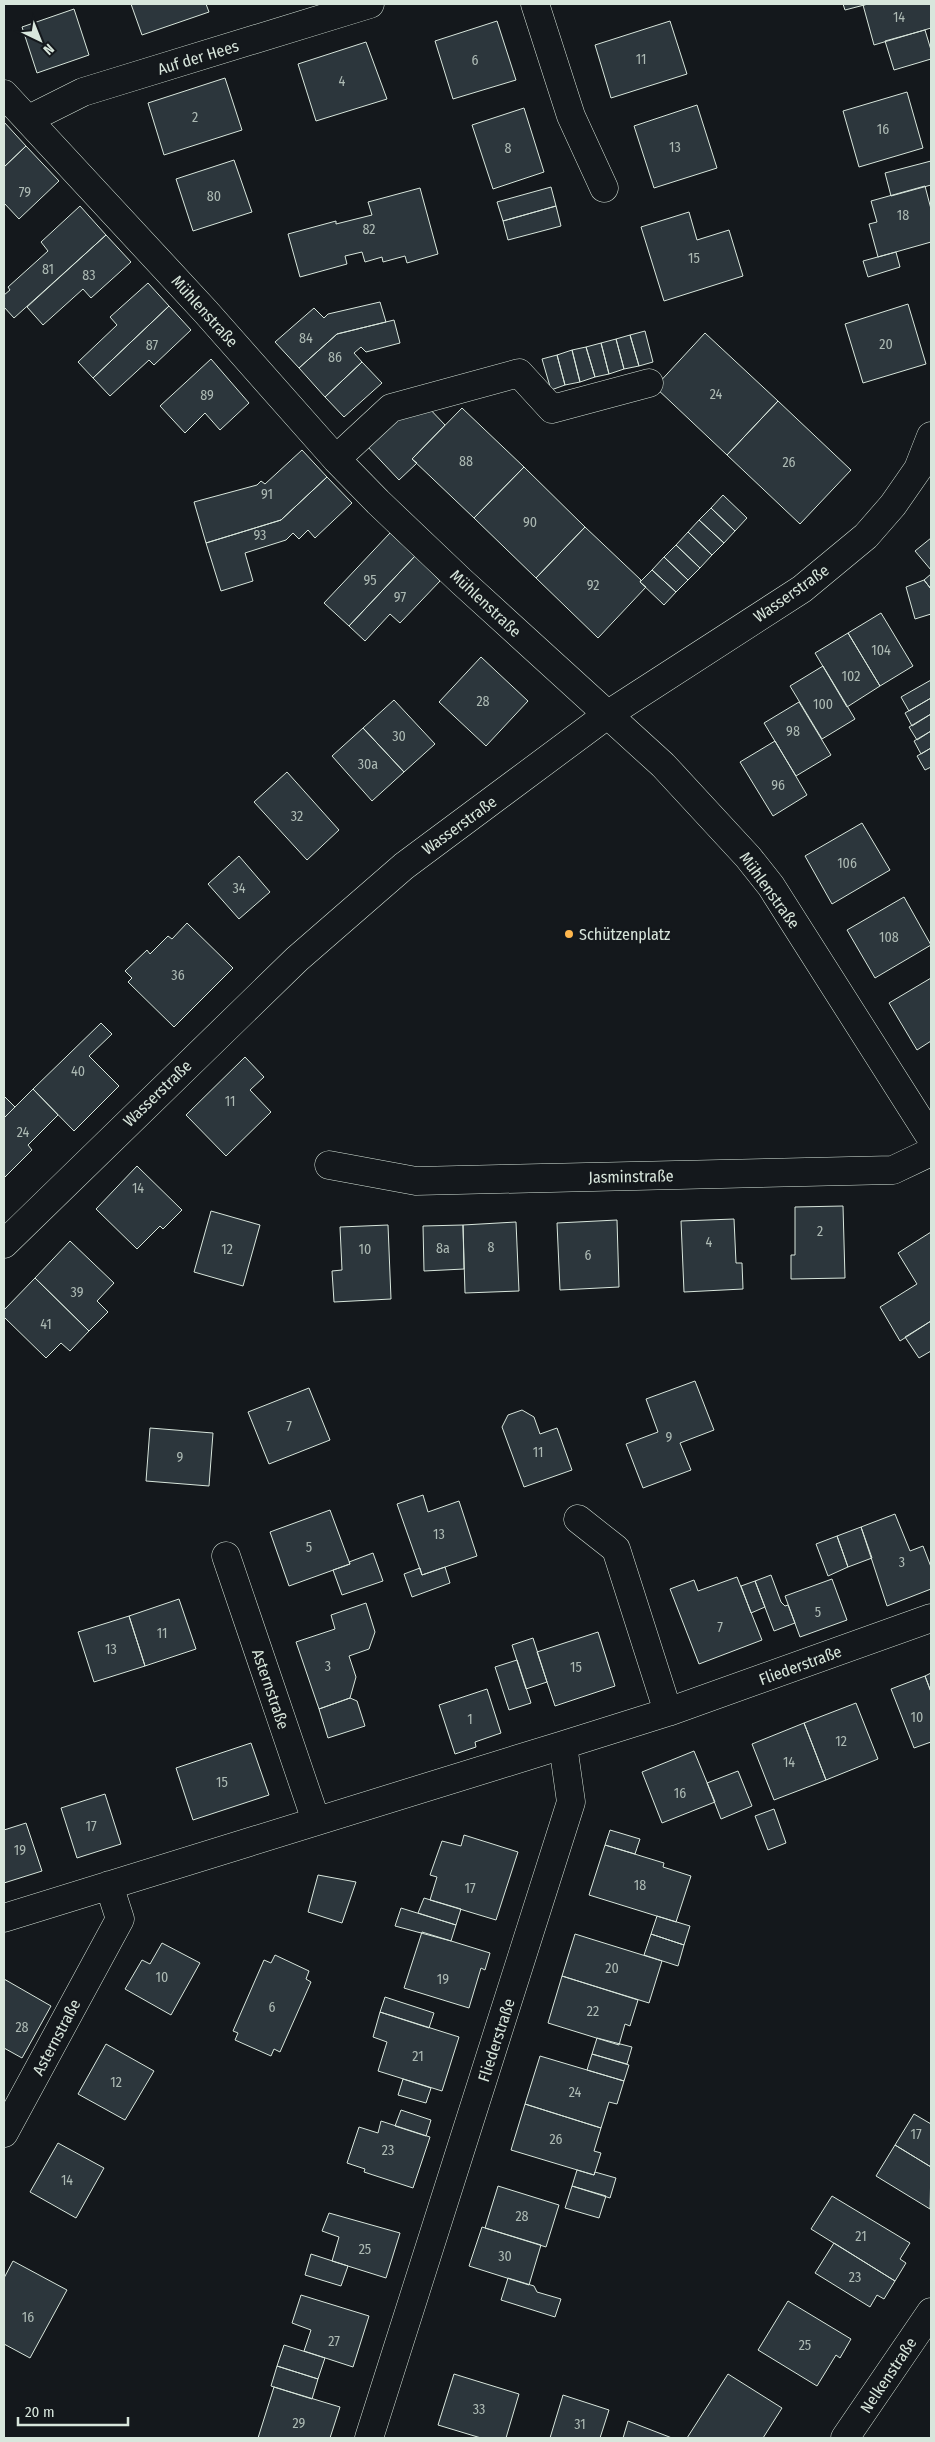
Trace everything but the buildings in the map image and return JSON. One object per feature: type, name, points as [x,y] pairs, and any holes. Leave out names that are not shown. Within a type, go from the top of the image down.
[{"type":"street","name":"Auf der Hees","points":[[29,119],[83,92],[370,4]]},
{"type":"street","points":[[535,4],[571,116],[604,188]]},
{"type":"street","name":"Mühlenstraße","points":[[4,94],[206,312],[336,458],[378,502],[461,581],[663,765],[748,857],[771,886],[931,1138]]},
{"type":"street","points":[[336,458],[391,408],[519,373],[552,409],[649,382]]},
{"type":"street","name":"Wasserstraße","points":[[4,1244],[130,1118],[304,953],[404,866],[608,715],[802,589],[866,536],[892,505],[918,469],[931,436]]},
{"type":"street","name":"Jasminstraße","points":[[329,1166],[416,1181],[436,1181],[893,1170],[931,1152]]},
{"type":"street","points":[[578,1519],[616,1548],[668,1712]]},
{"type":"street","name":"Asternstraße","points":[[226,1556],[316,1821]]},
{"type":"street","name":"Fliederstraße","points":[[369,2438],[571,1802],[562,1746],[668,1712],[931,1618]]},
{"type":"street","points":[[4,1918],[562,1746]]},
{"type":"street","name":"Asternstraße","points":[[4,2133],[120,1919],[110,1885]]},
{"type":"street","name":"Nelkenstraße","points":[[845,2438],[931,2312]]},
{"type":"place","name":"Schützenplatz","points":[[569,934]]}]
